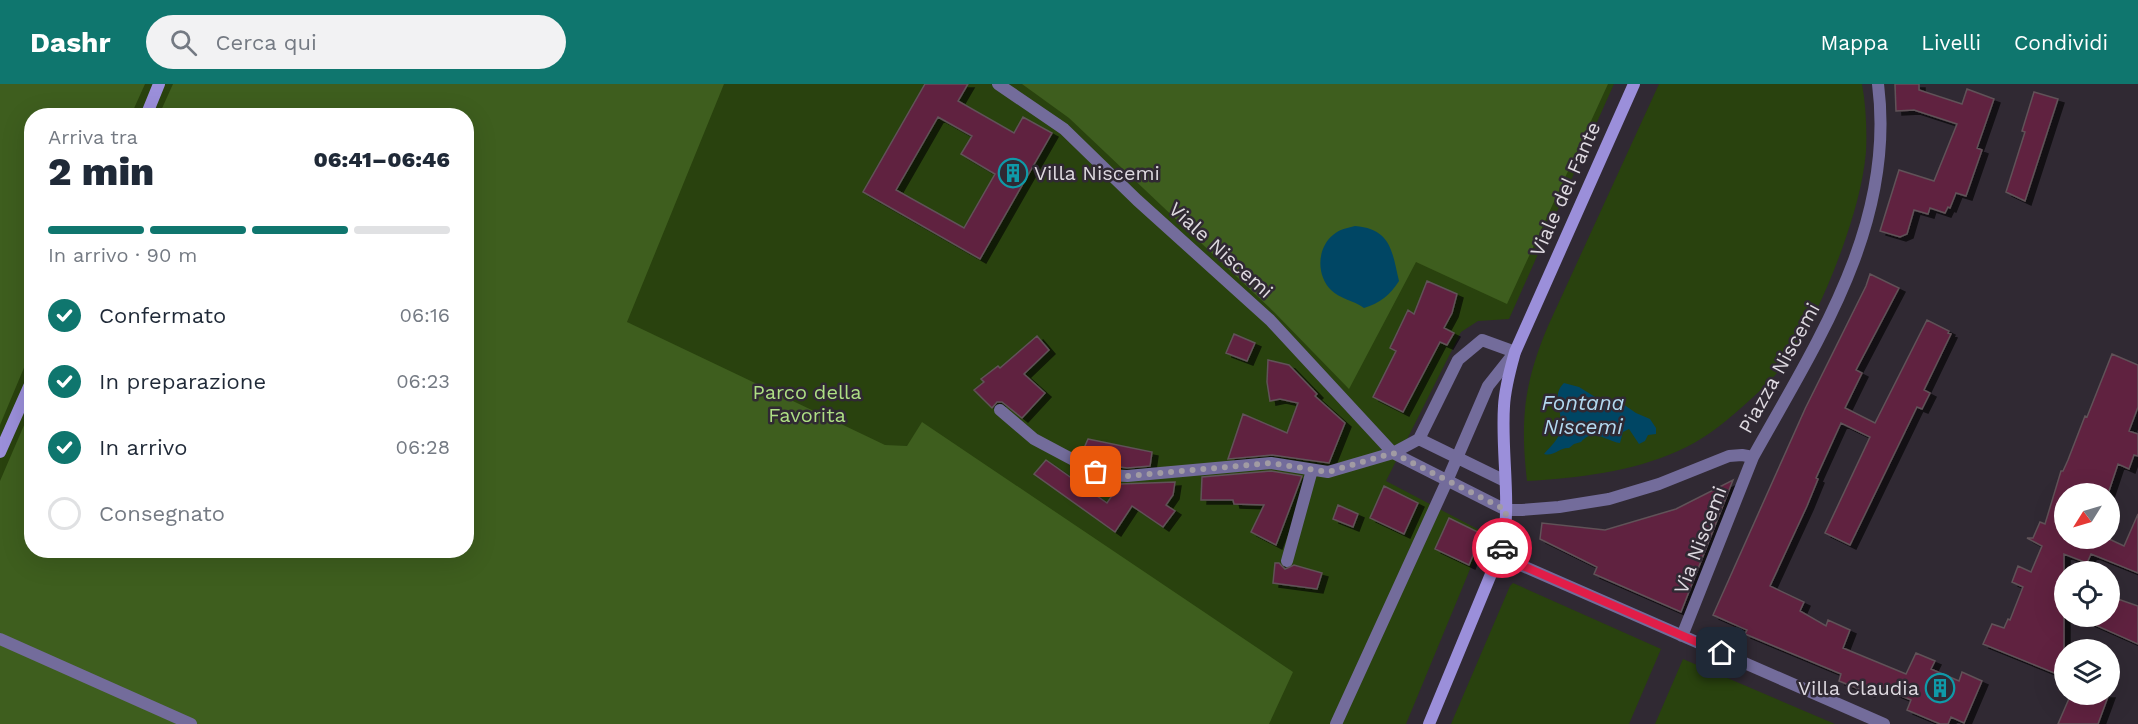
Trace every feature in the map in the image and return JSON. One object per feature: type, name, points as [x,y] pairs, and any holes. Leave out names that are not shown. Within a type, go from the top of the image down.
[{"type":"street","points":[[149,108],[159,84]]},
{"type":"street","name":"Viale Niscemi","points":[[998,84],[1064,129],[1137,200],[1270,320],[1393,453]]},
{"type":"street","name":"Viale del Fante","points":[[1429,724],[1500,556],[1505,534],[1506,510],[1504,405],[1508,376],[1515,352],[1634,84]]},
{"type":"street","name":"Piazza Niscemi","points":[[1506,510],[1559,507],[1609,499],[1659,484],[1729,456],[1742,455],[1752,458],[1829,321],[1845,285],[1869,212],[1876,176],[1881,138],[1878,84]]},
{"type":"street","points":[[1000,411],[1034,439],[1096,472],[1109,475],[1127,476],[1271,463],[1328,472],[1393,453],[1419,439],[1458,360],[1482,340],[1515,352],[1488,386],[1336,724]]},
{"type":"street","points":[[0,452],[24,398]]},
{"type":"street","points":[[1419,439],[1505,481]]},
{"type":"street","points":[[1393,453],[1506,510]]},
{"type":"street","name":"Via Niscemi","points":[[1682,636],[1752,458]]},
{"type":"street","points":[[1287,561],[1312,470]]},
{"type":"street","points":[[1500,556],[1884,724]]},
{"type":"street","points":[[0,639],[191,724]]},
{"type":"green space","name":"Parco della Favorita","points":[[0,84],[1614,84],[1509,319],[1478,321],[1461,332],[1386,481],[1485,533],[1406,724],[0,724]]},
{"type":"green space","points":[[0,84],[145,84],[134,108],[24,108],[24,368],[0,425]]},
{"type":"green space","points":[[173,84],[724,84],[627,322],[885,445],[907,446],[922,422],[1293,672],[1269,724],[0,724],[0,481],[24,425],[24,558],[474,558],[474,108],[162,108]]},
{"type":"green space","points":[[1022,84],[1608,84],[1507,304],[1416,262],[1349,389],[1274,312],[1069,118]]},
{"type":"green space","points":[[1659,84],[1862,84],[1866,118],[1866,152],[1854,213],[1829,282],[1798,344],[1777,373],[1741,408],[1687,447],[1660,458],[1623,469],[1585,476],[1527,481],[1524,420],[1529,384],[1540,347]]},
{"type":"green space","points":[[1513,583],[1661,649],[1629,724],[1451,724]]},
{"type":"green space","points":[[1683,659],[1835,724],[1655,724]]},
{"type":"water","points":[[1355,226],[1376,232],[1388,243],[1399,281],[1384,298],[1364,308],[1331,290],[1323,277],[1320,262],[1328,240],[1338,231]]},
{"type":"water","name":"Fontana Niscemi","points":[[1564,383],[1579,387],[1600,400],[1623,404],[1650,419],[1656,428],[1656,434],[1648,435],[1645,441],[1639,444],[1629,429],[1623,432],[1620,443],[1595,435],[1569,448],[1548,455],[1544,454],[1561,430],[1558,394]]},
{"type":"building","name":"Villa Niscemi","points":[[925,84],[968,84],[958,101],[1014,133],[1023,117],[1052,133],[980,259],[863,192]],"holes":[[[938,117],[972,136],[961,154],[995,174],[964,228],[896,190]]]},
{"type":"building","points":[[1895,84],[1919,84],[1919,90],[1962,104],[1967,89],[1994,99],[1977,148],[1982,150],[1966,196],[1956,193],[1950,208],[1948,207],[1945,213],[1930,208],[1928,214],[1914,210],[1907,234],[1900,237],[1880,231],[1899,170],[1934,181],[1957,124],[1914,110],[1896,111]]},
{"type":"building","points":[[2034,92],[2058,99],[2025,201],[2006,192],[2025,132],[2022,131]]},
{"type":"building","points":[[1870,274],[1899,288],[1856,370],[1862,373],[1845,408],[1875,423],[1927,320],[1951,334],[1924,390],[1930,393],[1922,409],[1917,407],[1850,545],[1825,533],[1870,437],[1841,423],[1816,478],[1818,479],[1807,506],[1770,586],[1804,602],[1800,611],[1826,626],[1828,620],[1850,630],[1843,648],[1906,674],[1916,653],[1935,661],[1931,669],[1959,681],[1962,672],[1982,681],[1964,723],[1951,717],[1948,724],[1940,724],[1907,710],[1911,700],[1873,684],[1869,693],[1839,681],[1841,674],[1745,634],[1747,630],[1713,615],[1805,409]]},
{"type":"building","points":[[1427,281],[1457,294],[1452,313],[1444,328],[1454,333],[1447,345],[1440,342],[1403,412],[1373,397],[1396,351],[1390,348],[1408,310],[1414,314]]},
{"type":"building","points":[[1234,334],[1255,343],[1247,361],[1226,353]]},
{"type":"building","points":[[1037,336],[1049,350],[1024,374],[1045,393],[1022,418],[1002,402],[997,402],[992,408],[974,390],[984,382],[981,379],[998,366],[1000,368]]},
{"type":"building","points":[[2112,354],[2138,365],[2138,407],[2129,431],[2138,434],[2138,456],[2134,455],[2129,469],[2118,464],[2112,483],[2057,483],[2085,416],[2087,417]]},
{"type":"building","points":[[1268,360],[1289,365],[1317,394],[1315,396],[1345,423],[1329,463],[1272,455],[1228,459],[1243,414],[1287,433],[1298,403],[1280,399],[1270,401],[1267,382]]},
{"type":"building","points":[[1088,439],[1152,452],[1150,466],[1127,468],[1099,464],[1081,455]]},
{"type":"building","points":[[1046,460],[1107,503],[1120,484],[1175,482],[1173,495],[1166,505],[1175,511],[1163,527],[1132,506],[1115,532],[1034,474]]},
{"type":"building","points":[[1271,471],[1302,476],[1276,545],[1251,532],[1264,505],[1234,504],[1233,500],[1201,500],[1202,477]]},
{"type":"building","points":[[1733,480],[1681,612],[1594,574],[1597,567],[1540,539],[1542,523],[1605,530],[1676,509]]},
{"type":"building","points":[[1384,486],[1418,503],[1404,534],[1370,518]]},
{"type":"building","points":[[2054,494],[2054,549],[2120,549],[2120,544],[2124,546],[2138,514],[2138,573],[2120,566],[2120,561],[2108,561],[2091,554],[2088,561],[2064,554],[2064,561],[2054,561],[2054,627],[2064,627],[2064,639],[2054,639],[2054,673],[1983,644],[1992,624],[2004,628],[2008,619],[2010,620],[2023,587],[2012,582],[2018,566],[2031,572],[2042,546],[2027,538],[2033,538],[2040,522],[2045,524]]},
{"type":"building","points":[[1338,505],[1358,514],[1353,527],[1333,519]]},
{"type":"building","points":[[1449,518],[1482,534],[1469,565],[1435,549]]},
{"type":"building","points":[[1275,563],[1279,563],[1285,569],[1294,565],[1322,573],[1317,589],[1273,583]]},
{"type":"building","points":[[2120,600],[2138,606],[2138,644],[2100,627],[2120,627]]},
{"type":"building","points":[[2066,705],[2105,705],[2098,724],[2058,724]]},
{"type":"way so far","points":[[1096,472],[1127,476],[1271,463],[1328,472],[1393,453],[1506,510],[1502,548]]},
{"type":"place","name":"Villa Niscemi","points":[[1013,173]]},
{"type":"place","name":"Villa Claudia","points":[[1940,688]]},
{"type":"route","points":[[1502,548],[1500,556],[1722,653]]}]
